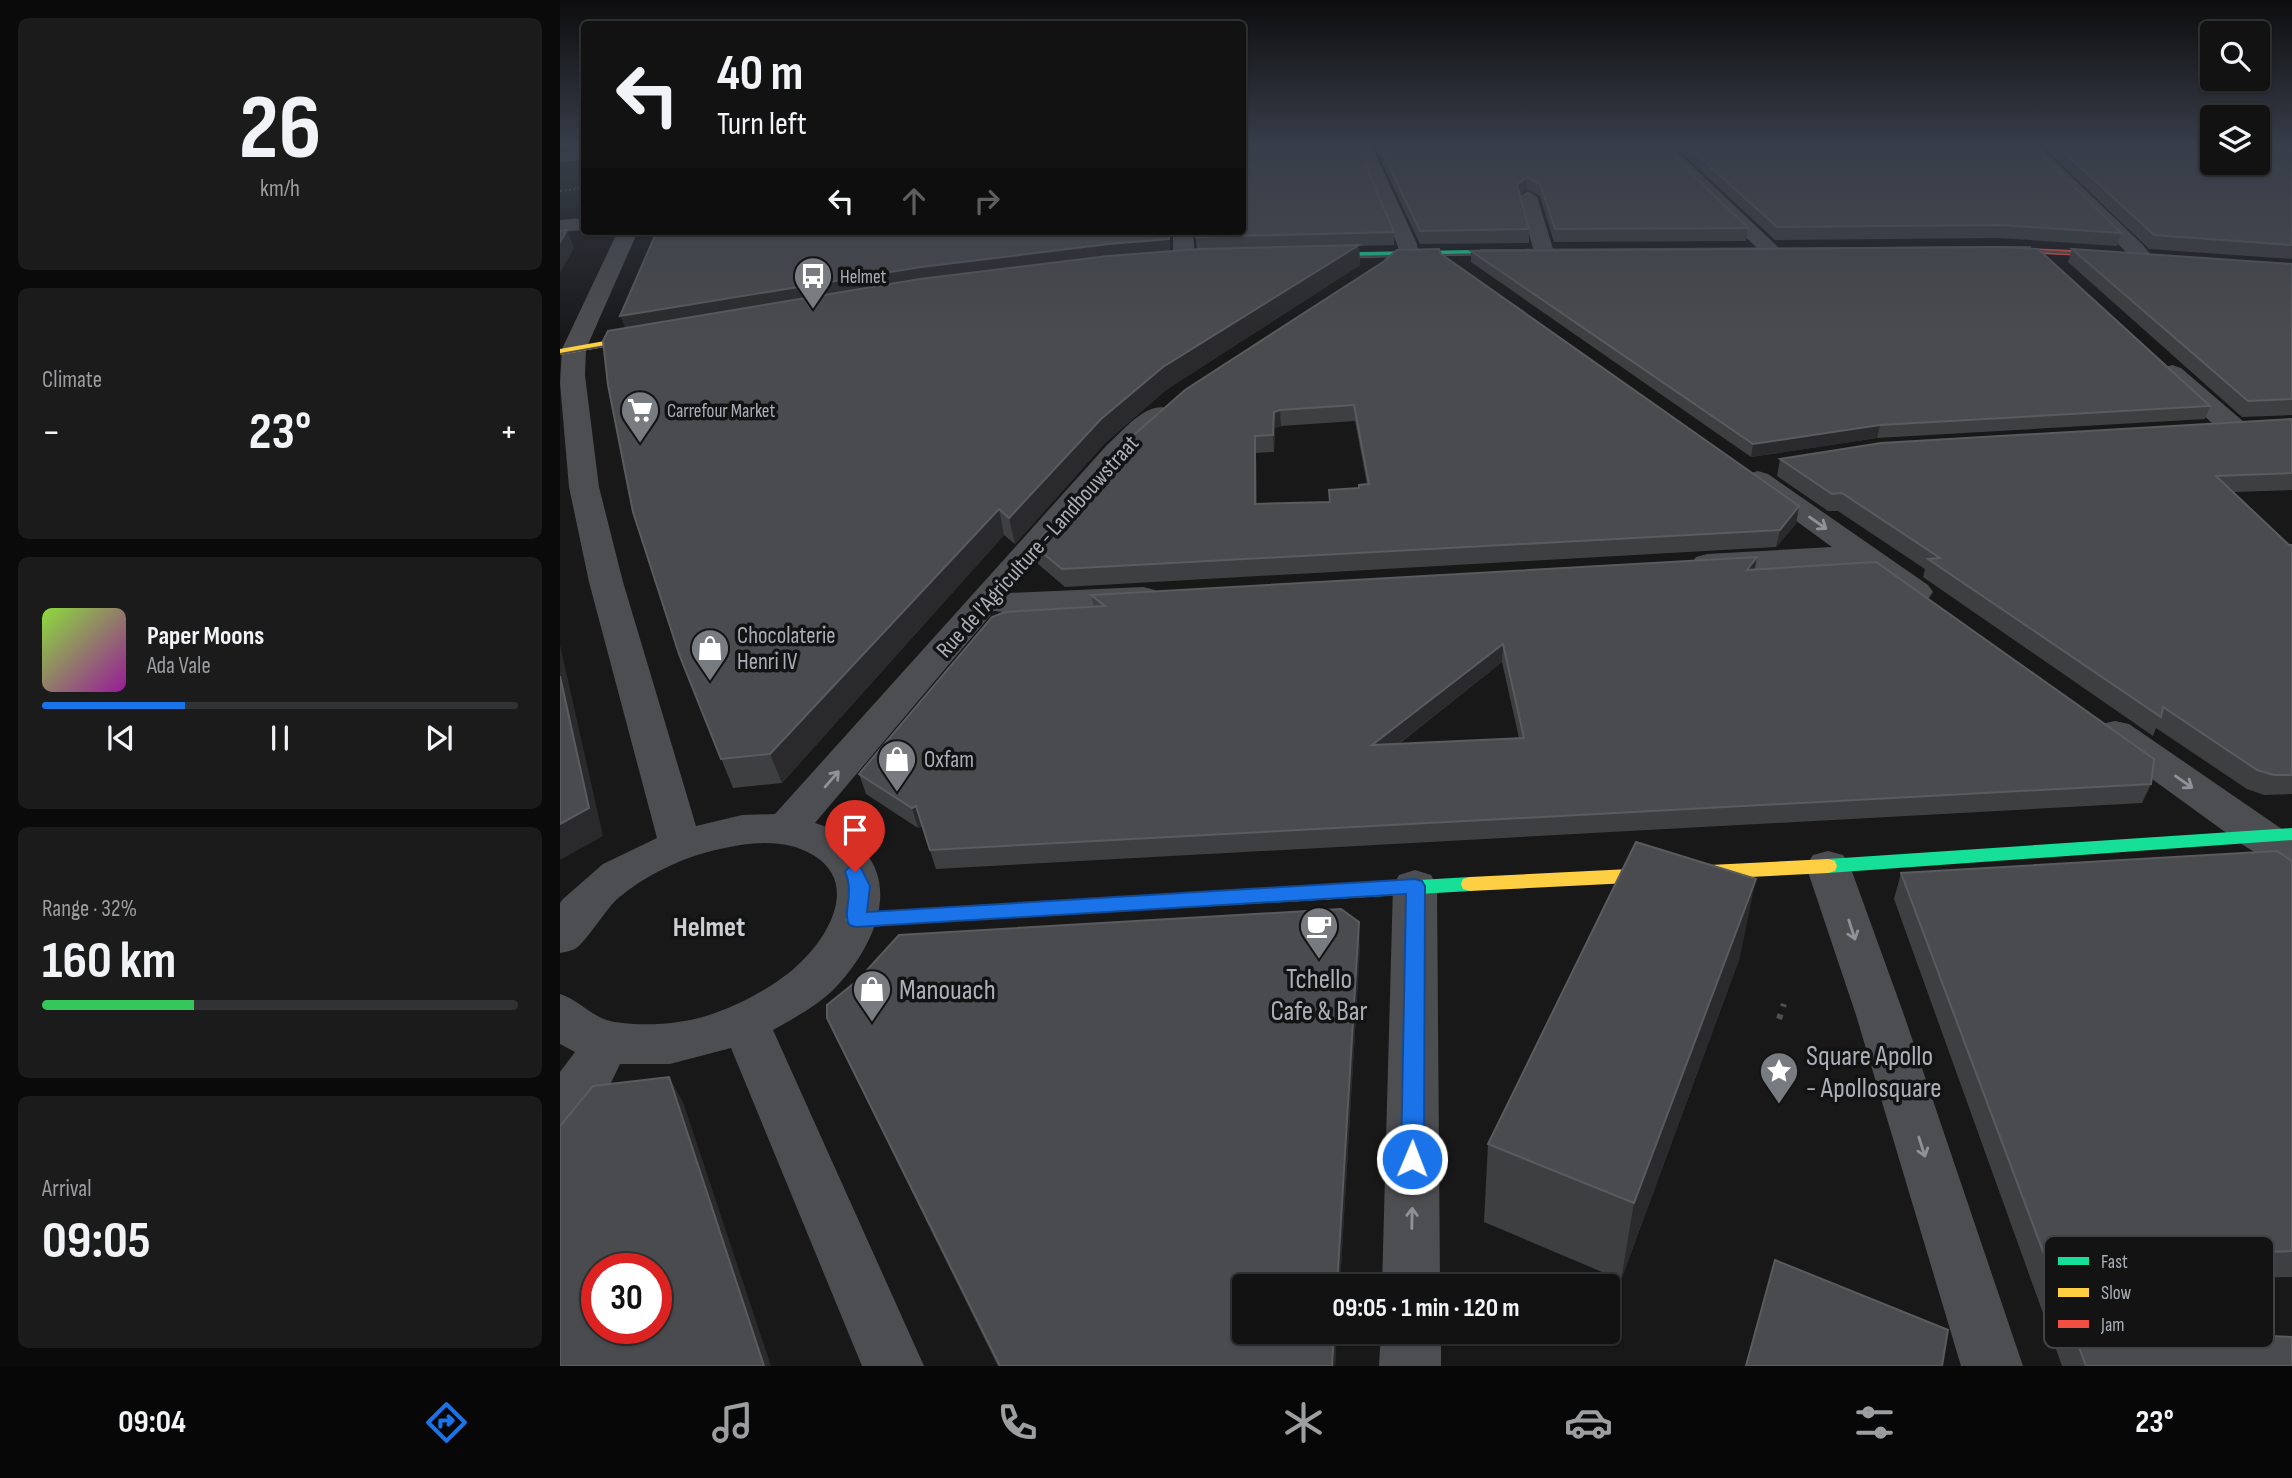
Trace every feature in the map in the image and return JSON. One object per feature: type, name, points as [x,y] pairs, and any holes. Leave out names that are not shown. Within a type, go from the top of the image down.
[{"type":"street","points":[[1353,282],[1398,253],[1407,244],[1391,209]]},
{"type":"street","points":[[1298,256],[1551,252],[1533,209]]},
{"type":"street","points":[[1731,209],[1776,249]]},
{"type":"street","points":[[2094,209],[2148,257]]},
{"type":"street","points":[[560,226],[581,224]]},
{"type":"street","points":[[626,235],[567,351],[584,487],[606,582],[680,845]]},
{"type":"street","points":[[1183,235],[1186,261]]},
{"type":"street","points":[[1964,248],[2038,249],[2148,257]]},
{"type":"street","points":[[1743,250],[1776,249]]},
{"type":"street","points":[[2038,249],[2066,277]]},
{"type":"street","points":[[1449,253],[1450,261],[1484,285]]},
{"type":"street","points":[[567,351],[665,333]]},
{"type":"street","points":[[2157,359],[2246,427],[2193,430]]},
{"type":"street","name":"Rue de l'Agriculture - Landbouwstraat","points":[[786,829],[1054,520],[1117,451],[1176,398]]},
{"type":"street","points":[[1787,463],[1738,467],[1936,607]]},
{"type":"street","points":[[1681,566],[1833,557],[1859,552]]},
{"type":"street","points":[[987,600],[1020,604],[1172,595]]},
{"type":"street","points":[[2092,717],[2258,835],[2292,855]]},
{"type":"street","points":[[560,936],[587,901],[630,869],[680,845],[717,834],[752,829],[786,829],[822,839],[849,859],[861,886],[856,920],[817,976],[745,1023],[685,1041],[649,1046],[605,1042],[569,1026],[560,1014]]},
{"type":"street","points":[[856,920],[1415,886],[1828,866],[2292,834]]},
{"type":"street","points":[[1828,866],[1880,1015],[1992,1366]]},
{"type":"street","points":[[1411,1274],[1415,886]]},
{"type":"street","points":[[745,1023],[893,1366]]},
{"type":"street","points":[[560,1109],[591,1072],[605,1042]]},
{"type":"street","points":[[1410,1344],[1410,1366]]},
{"type":"path","points":[[1779,1019],[1784,1004]]},
{"type":"building","points":[[1246,209],[1384,209],[1394,232],[1196,237],[1246,235]]},
{"type":"building","points":[[1409,209],[1523,209],[1529,229],[1420,231]]},
{"type":"building","points":[[1548,209],[1728,209],[1748,228],[1555,229]]},
{"type":"building","points":[[1757,209],[2096,209],[2121,233],[2002,225],[1777,227]]},
{"type":"building","points":[[2125,209],[2292,209],[2292,245],[2154,235]]},
{"type":"building","points":[[567,230],[560,242],[560,231]]},
{"type":"building","points":[[655,235],[1169,235],[1169,239],[921,267],[620,316]]},
{"type":"building","points":[[1359,245],[1163,367],[1101,419],[1009,518],[999,509],[770,754],[721,759],[679,654],[633,512],[608,385],[603,341],[608,331],[920,279],[1108,256],[1200,249]]},
{"type":"building","points":[[2002,247],[2038,249],[2210,406],[1880,425],[1753,444],[1471,251]]},
{"type":"building","points":[[1439,249],[1441,254],[1799,506],[1780,530],[1062,569],[1034,546],[1126,442],[1185,390],[1383,262],[1397,250]],"holes":[[[1354,405],[1369,484],[1359,485],[1359,488],[1329,490],[1330,502],[1255,504],[1255,436],[1273,435],[1274,412],[1280,410]]]},
{"type":"building","points":[[2072,249],[2292,264],[2292,399],[2248,401]]},
{"type":"building","points":[[2292,419],[2292,473],[2216,476],[2292,545],[2292,775],[2274,775],[2257,770],[2163,707],[2161,717],[1928,559],[1940,558],[1842,493],[1832,494],[1780,459],[1881,443]]},
{"type":"building","points":[[1757,557],[1747,570],[1876,562],[2154,759],[2151,784],[930,850],[916,806],[912,808],[859,774],[992,617],[1005,612],[1105,606],[1091,595]],"holes":[[[1503,644],[1524,738],[1372,745]]]},
{"type":"building","points":[[560,676],[589,808],[560,824]]},
{"type":"building","points":[[1636,842],[1756,879],[1634,1203],[1488,1144]]},
{"type":"building","points":[[2277,851],[2292,861],[2292,1251],[2274,1252],[2274,1236],[2044,1236],[2044,1254],[1901,873]]},
{"type":"building","points":[[1341,909],[1359,922],[1338,1274],[1232,1274],[1232,1344],[1333,1344],[1332,1366],[1000,1366],[827,1018],[827,1005],[858,980],[899,935]]},
{"type":"building","points":[[669,1077],[764,1366],[560,1366],[560,1126],[593,1086]]},
{"type":"building","points":[[1775,1260],[1948,1330],[1942,1366],[1746,1366]]},
{"type":"building","points":[[2274,1336],[2292,1337],[2292,1366],[2086,1366],[2079,1348],[2274,1348]]},
{"type":"tram line","points":[[1481,250],[2030,247]]},
{"type":"tram line","points":[[2019,250],[2089,254]]},
{"type":"tram line","points":[[1340,257],[1491,254]]},
{"type":"tram line","points":[[560,354],[622,343]]},
{"type":"traffic: fast","points":[[1308,256],[1524,252]]},
{"type":"traffic: fast","points":[[1828,866],[2292,834]]},
{"type":"traffic: fast","points":[[856,920],[1470,884]]},
{"type":"traffic: slow","points":[[560,352],[655,335]]},
{"type":"traffic: slow","points":[[1470,884],[1828,866]]},
{"type":"traffic: jam","points":[[1983,248],[2122,255]]},
{"type":"place","name":"Helmet","points":[[813,310]]},
{"type":"place","name":"Carrefour Market","points":[[640,444]]},
{"type":"place","name":"Chocolaterie Henri IV","points":[[710,682]]},
{"type":"place","name":"Oxfam","points":[[897,793]]},
{"type":"place","name":"Tchello Cafe & Bar","points":[[1319,960]]},
{"type":"place","name":"Manouach","points":[[872,1023]]},
{"type":"place","name":"Square Apollo - Apollosquare","points":[[1779,1105]]},
{"type":"district","name":"Helmet","points":[[709,926]]},
{"type":"route","points":[[855,872],[861,886],[856,920],[1415,886],[1412,1159]]}]
